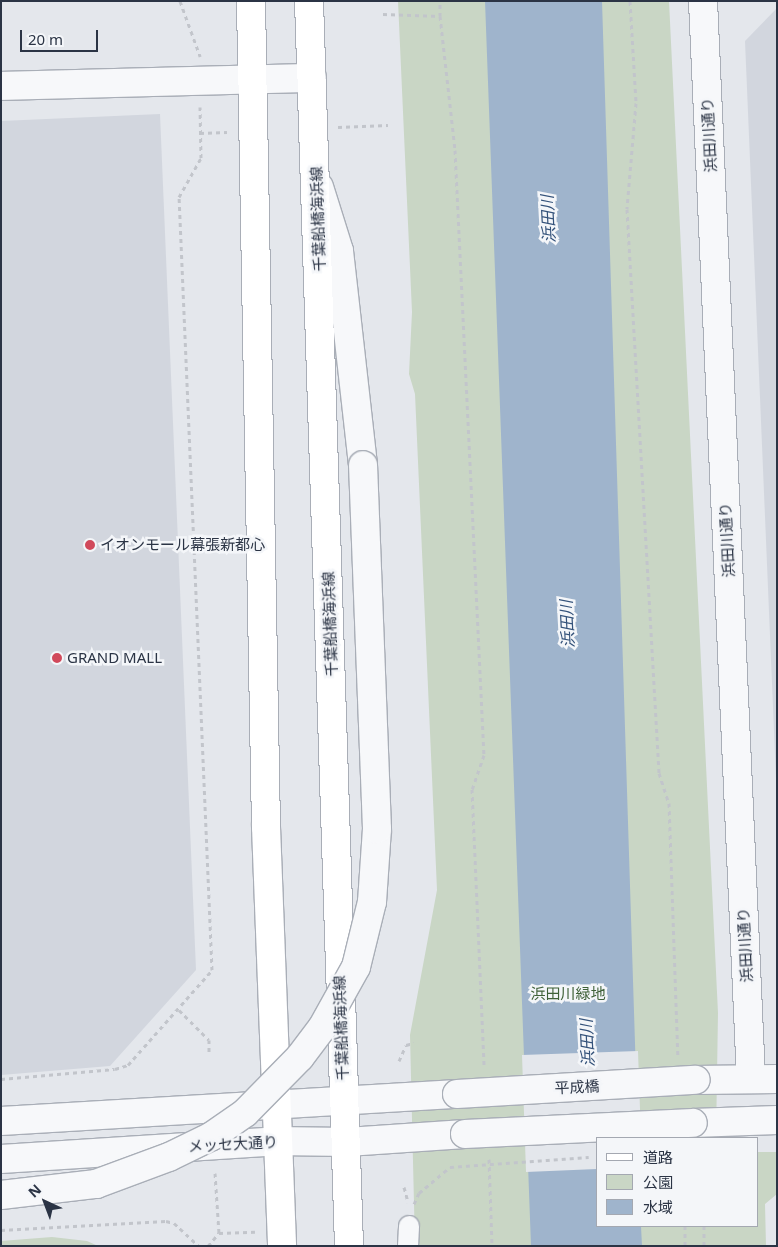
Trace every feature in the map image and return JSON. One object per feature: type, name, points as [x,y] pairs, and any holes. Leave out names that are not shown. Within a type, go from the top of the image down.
[{"type":"main road","points":[[251,1],[255,80],[266,827],[276,1141],[282,1246]]},
{"type":"main road","name":"千葉船橋海浜線","points":[[309,1],[317,180],[349,1246]]},
{"type":"street","name":"浜田川通り","points":[[703,1],[764,1079]]},
{"type":"street","points":[[1,86],[312,78]]},
{"type":"street","points":[[1,1195],[96,1184],[169,1157],[212,1136],[245,1113],[300,1057],[322,1028],[356,967],[372,902],[377,828],[363,465],[339,252],[317,180]]},
{"type":"street","name":"平成橋","points":[[344,1100],[696,1080],[764,1079]]},
{"type":"street","points":[[1,1121],[344,1100]]},
{"type":"street","name":"メッセ大通り","points":[[1,1160],[276,1141],[347,1142],[693,1122],[777,1120]]},
{"type":"street","points":[[408,1246],[411,1216]]},
{"type":"path","points":[[1,1079],[120,1068],[128,1065],[208,976],[213,962],[179,197],[201,158],[200,55],[180,1]]},
{"type":"path","points":[[440,1],[440,16],[455,150],[484,755],[472,789],[484,1069]]},
{"type":"path","points":[[630,1],[636,103],[627,209],[659,773],[669,803],[678,1060]]},
{"type":"path","points":[[383,14],[440,16]]},
{"type":"path","points":[[178,1010],[209,1040],[209,1054]]},
{"type":"path","points":[[399,1061],[406,1045],[414,1043]]},
{"type":"path","points":[[488,1157],[492,1246]]},
{"type":"path","points":[[411,1216],[419,1193],[450,1167],[596,1157]]},
{"type":"path","points":[[208,1246],[219,1233],[215,1173]]},
{"type":"path","points":[[1,1230],[166,1220],[174,1223],[199,1246]]},
{"type":"path","points":[[684,1227],[685,1246]]},
{"type":"path","points":[[704,1227],[704,1246]]},
{"type":"path","points":[[219,1233],[255,1232]]},
{"type":"shaded area","points":[[777,8],[777,802],[745,41]]},
{"type":"shaded area","name":"イオンモール幕張新都心","points":[[160,114],[196,970],[110,1066],[1,1075],[1,121]]},
{"type":"green space","name":"浜田川緑地","points":[[398,1],[669,1],[718,1013],[716,1137],[596,1137],[596,1227],[758,1227],[758,1152],[777,1152],[777,1194],[765,1204],[766,1246],[415,1246],[410,1035],[437,890],[415,394],[409,374],[412,312]]},
{"type":"green space","points":[[52,1237],[87,1241],[98,1246],[1,1246],[1,1241]]},
{"type":"water","name":"浜田川","points":[[485,1],[602,1],[638,1137],[596,1137],[596,1227],[641,1227],[642,1246],[531,1246]]},
{"type":"pier","points":[[638,1051],[641,1137],[596,1137],[596,1169],[526,1172],[522,1055]]},
{"type":"place","name":"イオンモール幕張新都心","points":[[90,545]]},
{"type":"place","name":"GRAND MALL","points":[[57,658]]}]
